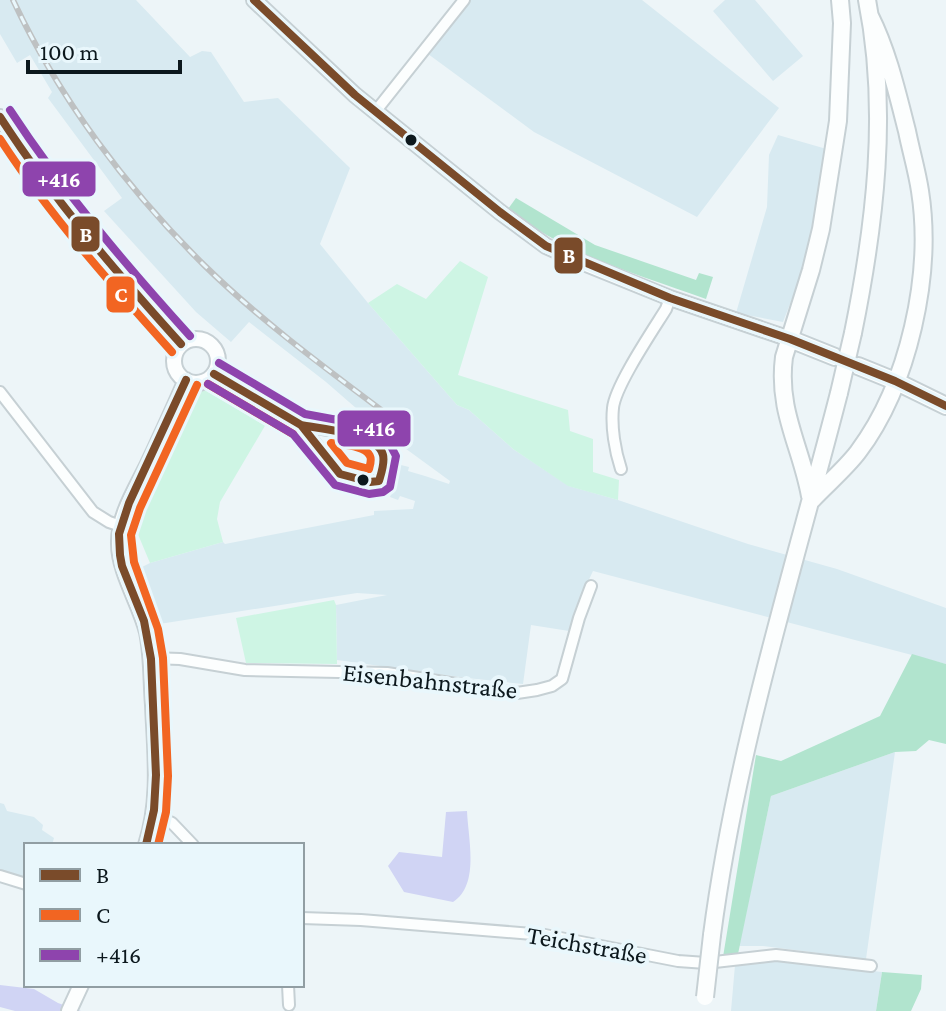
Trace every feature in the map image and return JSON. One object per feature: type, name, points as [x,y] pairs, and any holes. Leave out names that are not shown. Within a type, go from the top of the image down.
[{"type":"main road","points":[[254,0],[375,112],[546,246],[670,298],[835,357]]},
{"type":"main road","points":[[811,501],[785,405],[783,370],[821,229],[838,121],[842,35],[840,0]]},
{"type":"main road","points":[[811,501],[848,464],[883,410],[915,321],[921,286],[924,235],[920,190],[898,93],[869,8]]},
{"type":"main road","points":[[705,1004],[727,840],[768,662],[839,393],[867,260],[876,176],[877,99],[869,8]]},
{"type":"main road","points":[[0,117],[26,157],[105,260],[181,344]]},
{"type":"main road","points":[[198,339],[211,345],[218,358],[214,374],[198,382],[186,380],[179,374],[174,361],[181,344],[198,339]]},
{"type":"main road","points":[[858,366],[946,406]]},
{"type":"main road","points":[[147,843],[154,814],[156,785],[150,658],[144,620],[119,547],[121,526],[129,502],[186,380]]},
{"type":"main road","points":[[69,1011],[80,987]]},
{"type":"street","points":[[375,112],[464,0]]},
{"type":"street","points":[[621,469],[613,405],[670,298]]},
{"type":"street","points":[[214,374],[301,425],[367,438],[378,445],[384,457],[379,481],[370,482],[340,474],[301,425]]},
{"type":"street","points":[[0,392],[93,512],[121,526]]},
{"type":"street","name":"Eisenbahnstraße","points":[[150,658],[180,659],[245,670],[387,673],[517,693],[537,690],[562,679],[591,586]]},
{"type":"street","points":[[154,814],[172,823],[191,843]]},
{"type":"street","points":[[0,876],[24,883]]},
{"type":"street","name":"Teichstraße","points":[[304,918],[545,935],[678,961],[706,963],[776,955],[871,966]]},
{"type":"street","points":[[288,987],[289,1005]]},
{"type":"shaded area","points":[[0,0],[136,0],[190,57],[202,51],[211,52],[244,102],[278,98],[350,168],[320,244],[457,405],[469,410],[513,449],[569,486],[748,544],[837,569],[946,608],[946,664],[593,571],[576,607],[569,631],[531,625],[523,684],[337,660],[336,605],[387,595],[357,593],[153,625],[130,573],[150,563],[223,542],[374,515],[374,511],[413,509],[415,501],[400,496],[398,500],[390,497],[401,465],[409,467],[408,471],[449,484],[450,481],[387,435],[249,322],[231,342],[196,312],[104,211],[122,198],[48,98],[52,92],[30,55],[17,63],[0,34]]},
{"type":"shaded area","points":[[470,0],[642,0],[779,108],[697,217],[534,132],[424,51]]},
{"type":"shaded area","points":[[725,0],[755,0],[803,56],[773,81],[713,11]]},
{"type":"shaded area","points":[[778,135],[830,150],[809,255],[783,322],[736,313],[767,207],[769,155]]},
{"type":"shaded area","points":[[895,752],[866,959],[763,946],[739,946],[771,796]]},
{"type":"shaded area","points":[[0,803],[7,811],[34,817],[43,825],[42,830],[54,838],[53,843],[24,843],[24,877],[0,870]]},
{"type":"shaded area","points":[[766,959],[882,972],[876,1011],[731,1011],[735,965]]},
{"type":"green space","points":[[28,136],[91,220],[182,325],[181,328],[97,239],[51,179],[25,138]]},
{"type":"green space","points":[[516,198],[595,245],[696,280],[699,273],[713,277],[706,299],[603,262],[554,239],[508,209]]},
{"type":"green space","points":[[460,261],[488,277],[458,375],[568,410],[570,431],[593,439],[593,472],[619,480],[618,500],[568,486],[513,449],[469,410],[457,405],[368,303],[397,284],[426,299]]},
{"type":"green space","points":[[204,390],[221,392],[269,419],[220,502],[217,519],[223,542],[150,563],[137,532],[138,524],[197,393]]},
{"type":"green space","points":[[334,600],[337,664],[246,663],[236,618]]},
{"type":"green space","points":[[912,654],[946,664],[946,744],[929,740],[916,751],[895,752],[771,796],[738,954],[723,957],[756,755],[781,761],[880,716]]},
{"type":"green space","points":[[882,972],[922,975],[921,989],[911,1011],[876,1011]]},
{"type":"water","points":[[467,811],[470,873],[461,894],[453,902],[404,892],[388,866],[399,852],[442,857],[446,812]]},
{"type":"water","points":[[0,985],[34,989],[58,1003],[81,1011],[15,1011],[0,1007]]},
{"type":"railway","points":[[13,0],[73,107],[122,174],[176,236],[226,286],[272,325],[392,418]]},
{"type":"transit line","name":"B","points":[[254,0],[355,95],[546,246],[670,298],[790,339],[895,381],[946,406]]},
{"type":"transit line","name":"+416","points":[[10,110],[96,226],[190,336]]},
{"type":"transit line","name":"B","points":[[0,117],[86,234],[181,344]]},
{"type":"transit line","name":"C","points":[[0,139],[60,222],[172,352]]},
{"type":"transit line","name":"+416","points":[[208,384],[293,434],[335,485],[369,494],[383,492],[390,487],[396,456],[385,435],[370,426],[305,414],[219,363]]},
{"type":"transit line","name":"B","points":[[214,374],[301,425]]},
{"type":"transit line","name":"B","points":[[146,843],[154,810],[156,775],[151,659],[144,621],[122,566],[119,534],[129,503],[186,380]]},
{"type":"transit line","name":"C","points":[[208,384],[293,434]]},
{"type":"transit line","name":"C","points":[[158,843],[166,812],[168,776],[163,658],[158,629],[134,562],[131,535],[140,508],[197,385]]},
{"type":"transit line","name":"B","points":[[301,425],[348,433],[371,442],[383,455],[379,481],[370,482],[340,474],[301,425]]},
{"type":"transit line","name":"C","points":[[331,443],[367,452],[371,459],[369,469],[347,463],[331,443]]}]
